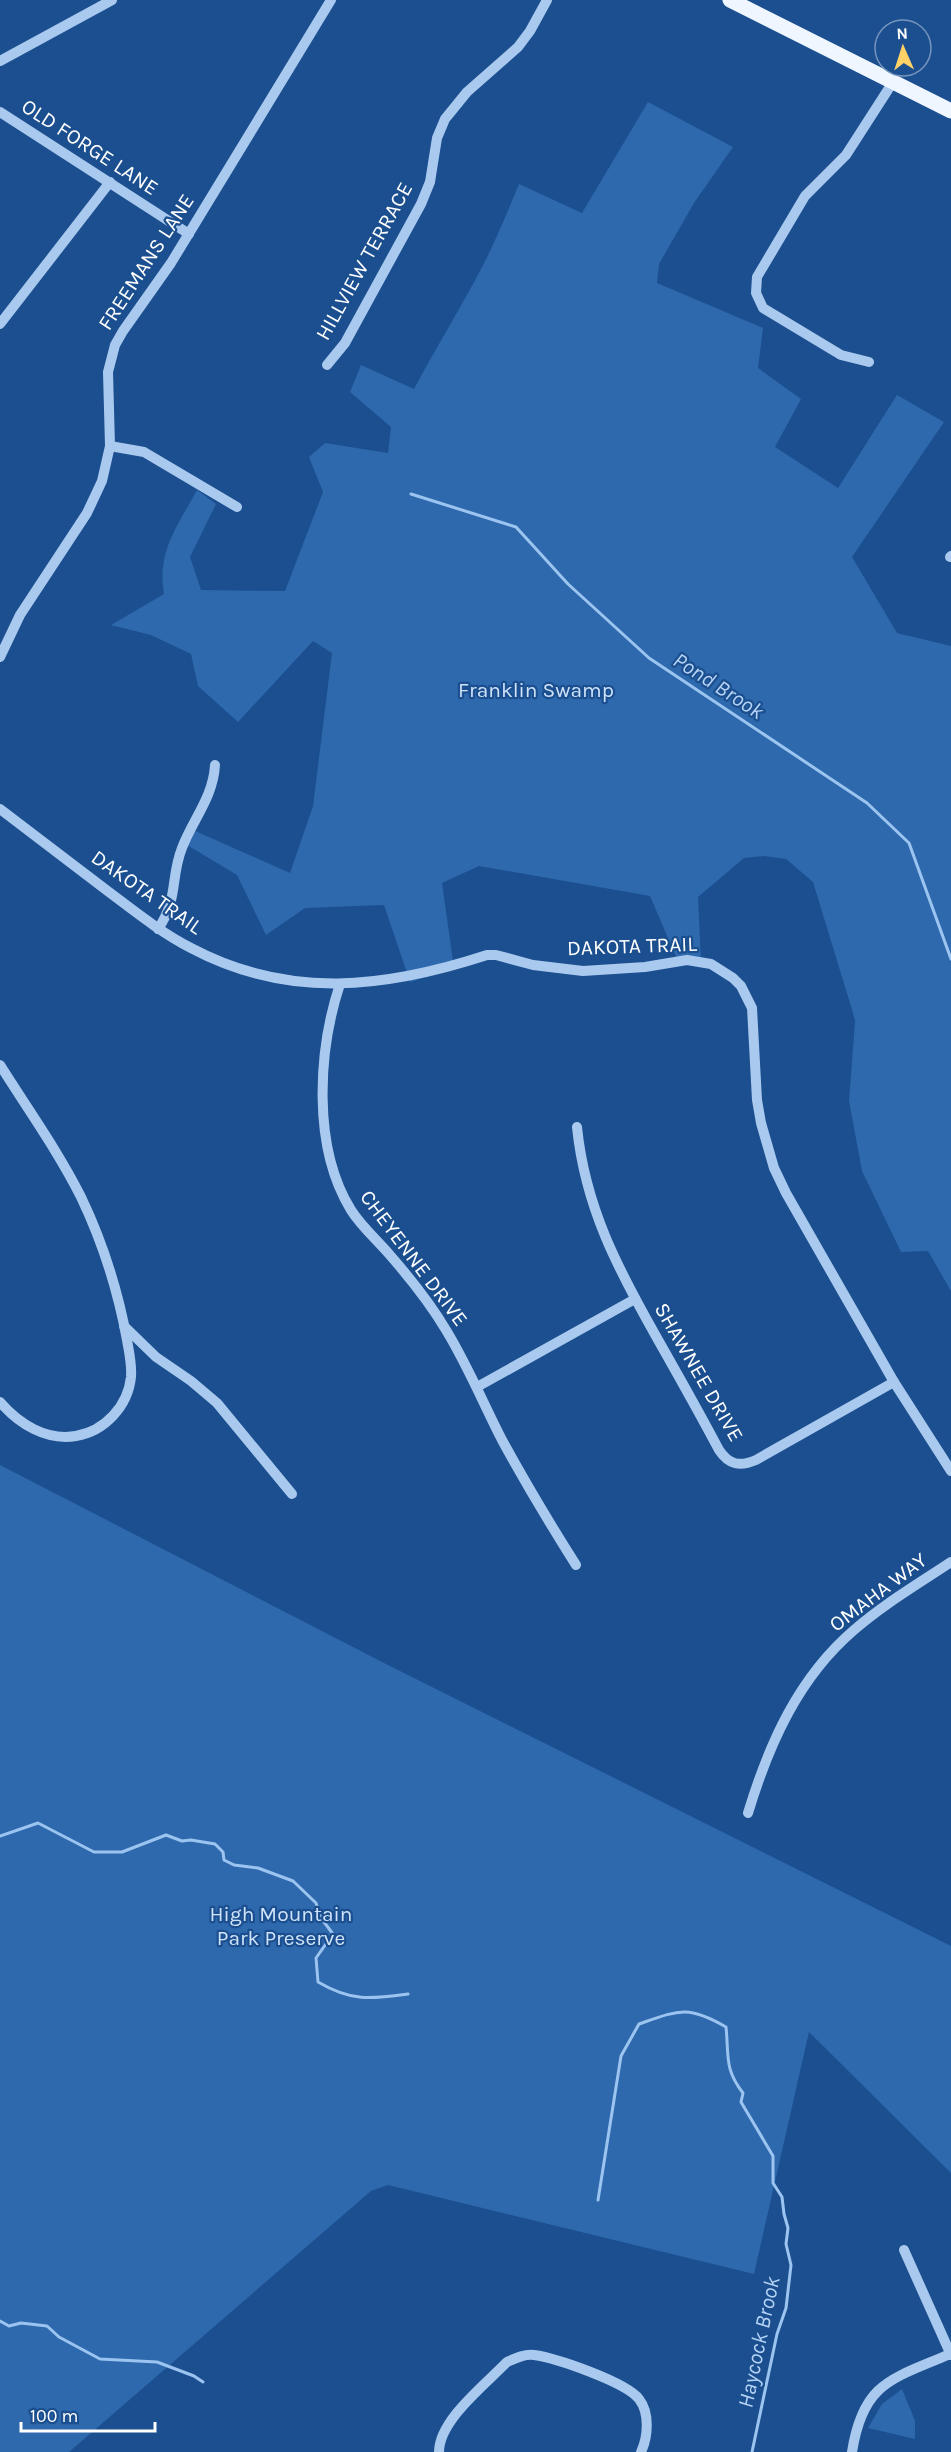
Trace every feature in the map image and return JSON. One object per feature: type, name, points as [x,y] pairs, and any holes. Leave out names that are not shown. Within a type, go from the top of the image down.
[{"type":"main road","points":[[730,0],[951,111]]},
{"type":"street","points":[[0,61],[112,0]]},
{"type":"street","name":"FREEMANS LANE","points":[[0,657],[29,599],[95,498],[107,464],[110,446],[108,372],[115,345],[189,234],[331,0]]},
{"type":"street","name":"HILLVIEW TERRACE","points":[[327,365],[345,343],[421,204],[430,182],[437,138],[445,119],[467,92],[518,47],[530,31],[547,0]]},
{"type":"street","points":[[869,362],[841,354],[770,312],[758,301],[755,285],[757,277],[800,203],[815,184],[846,156],[893,82]]},
{"type":"street","name":"OLD FORGE LANE","points":[[0,112],[189,234]]},
{"type":"street","points":[[0,324],[110,182]]},
{"type":"street","points":[[110,446],[144,452],[237,507]]},
{"type":"street","points":[[158,928],[171,906],[182,847],[208,800],[214,783],[215,765]]},
{"type":"street","name":"DAKOTA TRAIL","points":[[0,809],[158,928],[191,948],[238,968],[286,980],[340,984],[394,980],[487,955],[583,971],[645,967],[687,960],[711,964],[723,970],[741,986],[752,1008],[757,1100],[774,1167],[786,1193],[894,1382],[951,1471]]},
{"type":"street","name":"CHEYENNE DRIVE","points":[[340,984],[331,1018],[323,1073],[325,1128],[336,1179],[351,1210],[361,1224],[404,1271],[429,1304],[477,1388],[527,1485],[576,1565]]},
{"type":"street","points":[[0,1065],[80,1196],[104,1252],[124,1326],[131,1364],[129,1388],[118,1410],[100,1427],[87,1433],[68,1437],[44,1433],[18,1420],[0,1402]]},
{"type":"street","name":"SHAWNEE DRIVE","points":[[577,1126],[582,1170],[592,1205],[615,1261],[719,1450],[730,1462],[738,1465],[756,1460],[894,1382]]},
{"type":"street","points":[[477,1388],[635,1299]]},
{"type":"street","points":[[124,1326],[156,1357],[191,1381],[217,1403],[292,1494]]},
{"type":"street","name":"OMAHA WAY","points":[[748,1813],[760,1775],[779,1729],[804,1685],[820,1664],[874,1613],[951,1562]]},
{"type":"street","points":[[852,2452],[859,2421],[872,2396],[881,2386],[898,2375],[951,2355],[904,2250]]},
{"type":"street","points":[[439,2452],[439,2444],[448,2423],[507,2362],[519,2356],[532,2355],[561,2362],[621,2385],[639,2399],[647,2419],[645,2444],[641,2452]]},
{"type":"green space","name":"Franklin Swamp","points":[[648,102],[733,147],[694,203],[659,264],[657,283],[763,328],[758,368],[801,399],[775,447],[838,488],[897,395],[944,422],[852,557],[897,633],[951,646],[951,1291],[928,1251],[901,1252],[862,1171],[849,1101],[855,1021],[813,882],[786,859],[764,856],[744,858],[698,897],[701,962],[680,966],[650,896],[479,866],[442,883],[454,968],[410,982],[384,905],[305,908],[266,935],[237,875],[187,845],[193,830],[290,873],[313,806],[332,653],[313,641],[238,722],[198,686],[191,654],[151,635],[111,625],[164,594],[163,565],[166,552],[197,490],[216,504],[190,557],[201,590],[285,591],[323,492],[309,457],[325,443],[388,453],[391,427],[350,392],[361,365],[414,389],[480,272],[519,184],[582,213]]},
{"type":"green space","name":"High Mountain Park Preserve","points":[[0,1465],[384,1663],[951,1946],[951,2173],[809,2032],[754,2274],[388,2185],[371,2191],[69,2452],[0,2452]]},
{"type":"green space","points":[[902,2389],[915,2421],[915,2439],[868,2428],[882,2404]]},
{"type":"waterway","name":"Pond Brook","points":[[411,494],[516,527],[568,584],[649,658],[867,803],[909,843],[951,959]]},
{"type":"waterway","points":[[0,1836],[38,1823],[94,1852],[122,1852],[166,1835],[182,1841],[191,1840],[215,1844],[223,1852],[224,1860],[234,1865],[258,1868],[293,1881],[316,1903],[321,1918],[333,1934],[316,1958],[318,1982],[352,1996],[372,1998],[408,1994]]},
{"type":"waterway","name":"Haycock Brook","points":[[598,2200],[621,2056],[639,2024],[664,2015],[683,2012],[702,2015],[726,2027],[728,2062],[743,2093],[741,2102],[773,2156],[773,2183],[782,2197],[788,2228],[786,2244],[791,2265],[786,2308],[777,2334],[752,2452]]},
{"type":"waterway","points":[[0,2321],[9,2326],[21,2323],[47,2326],[59,2337],[100,2359],[157,2362],[194,2376],[203,2382]]}]
